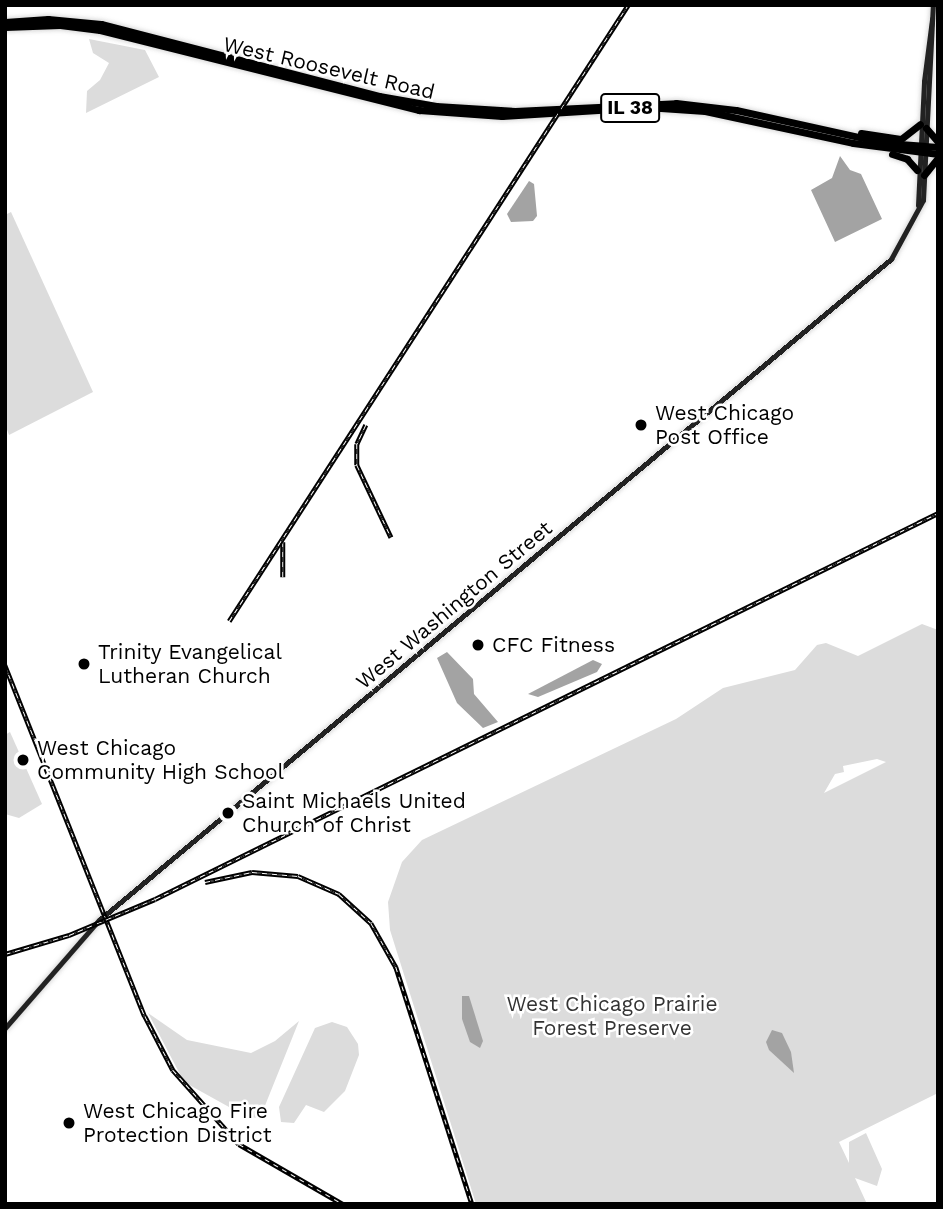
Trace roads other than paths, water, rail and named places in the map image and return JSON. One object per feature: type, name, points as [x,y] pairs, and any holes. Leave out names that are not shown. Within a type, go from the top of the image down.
[{"type":"main road","name":"West Washington Street","points":[[5,1028],[99,920],[877,272],[902,242],[918,205],[923,200],[920,173],[933,5]]},
{"type":"main road","name":"West Roosevelt Road","points":[[5,24],[48,19],[100,24],[370,94],[436,106],[515,111],[676,103],[736,110],[922,150],[938,156]]},
{"type":"main road","name":"West Roosevelt Road","points":[[5,24],[49,24],[100,30],[360,97],[435,112],[502,117],[625,108],[694,110],[871,146],[922,150],[938,147]]},
{"type":"main road","points":[[832,132],[901,139],[923,126],[938,142]]},
{"type":"main road","points":[[871,146],[874,152],[903,156],[920,173],[938,156]]},
{"type":"railway","points":[[229,621],[628,5]]},
{"type":"railway","points":[[366,425],[357,444],[357,465],[391,537]]},
{"type":"railway","points":[[5,954],[69,935],[155,899],[938,513]]},
{"type":"railway","points":[[283,542],[283,577]]},
{"type":"railway","points":[[5,665],[145,1016],[173,1070],[239,1144],[343,1204]]},
{"type":"railway","points":[[205,882],[252,872],[298,876],[339,894],[371,923],[396,967],[472,1204]]},
{"type":"place","name":"West Chicago Post Office","points":[[641,425]]},
{"type":"place","name":"CFC Fitness","points":[[478,645]]},
{"type":"place","name":"Trinity Evangelical Lutheran Church","points":[[84,664]]},
{"type":"place","name":"West Chicago Community High School","points":[[23,760]]},
{"type":"place","name":"Saint Michaels United Church of Christ","points":[[228,813]]},
{"type":"place","name":"West Chicago Fire Protection District","points":[[69,1123]]},
{"type":"park label","name":"West Chicago Prairie Forest Preserve","points":[[612,1016]]}]
